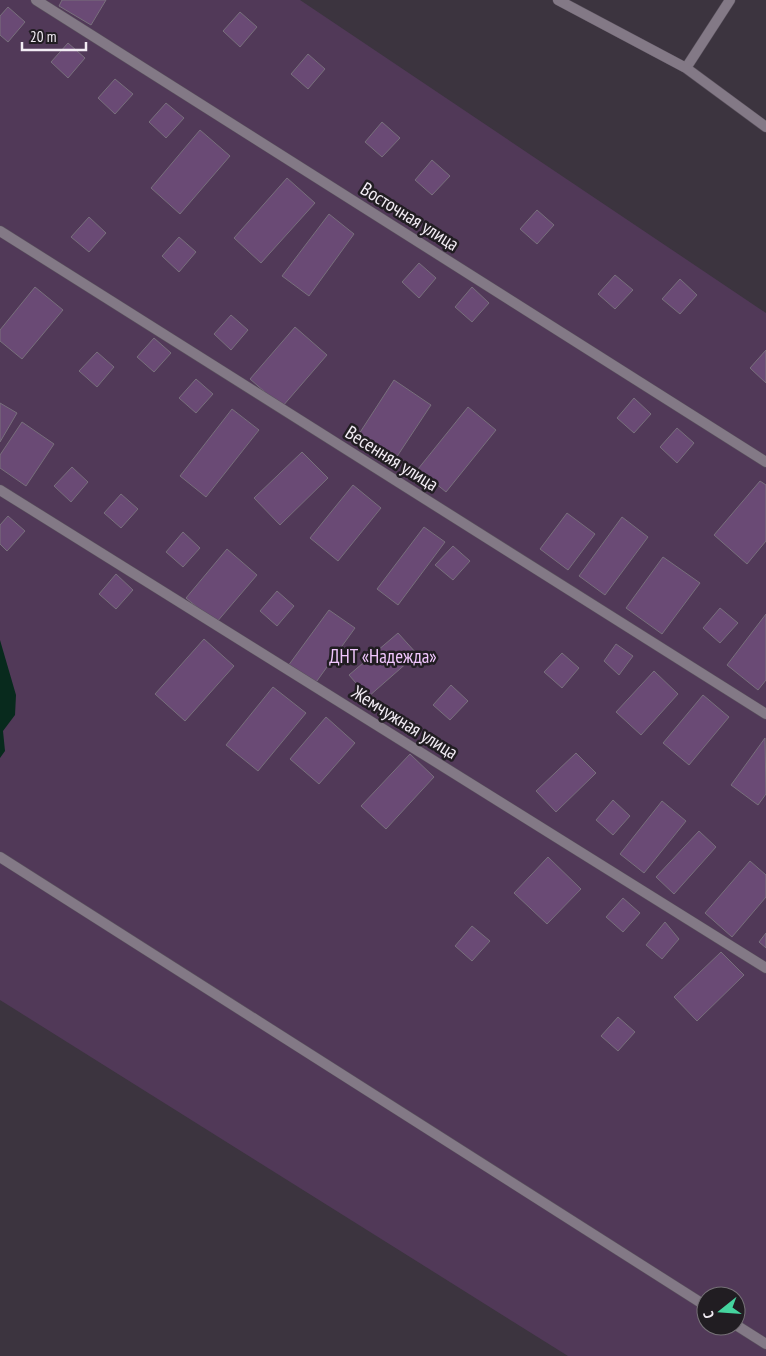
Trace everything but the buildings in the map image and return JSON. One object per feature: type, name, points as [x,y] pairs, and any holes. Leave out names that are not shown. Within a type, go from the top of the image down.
[{"type":"lane","name":"Восточная улица","points":[[36,0],[766,462]]},
{"type":"lane","points":[[558,0],[686,68],[766,127]]},
{"type":"lane","points":[[686,68],[730,0]]},
{"type":"lane","name":"Весенняя улица","points":[[0,232],[766,714]]},
{"type":"lane","name":"Жемчужная улица","points":[[0,490],[766,968]]},
{"type":"lane","points":[[0,857],[696,1300]]},
{"type":"lane","points":[[746,1331],[766,1344]]},
{"type":"green space","name":"ДНТ «Надежда»","points":[[0,0],[300,0],[766,313],[766,1356],[568,1356],[0,1000]]},
{"type":"shaded area","points":[[0,640],[16,695],[15,715],[3,731],[5,751],[0,758]]}]
